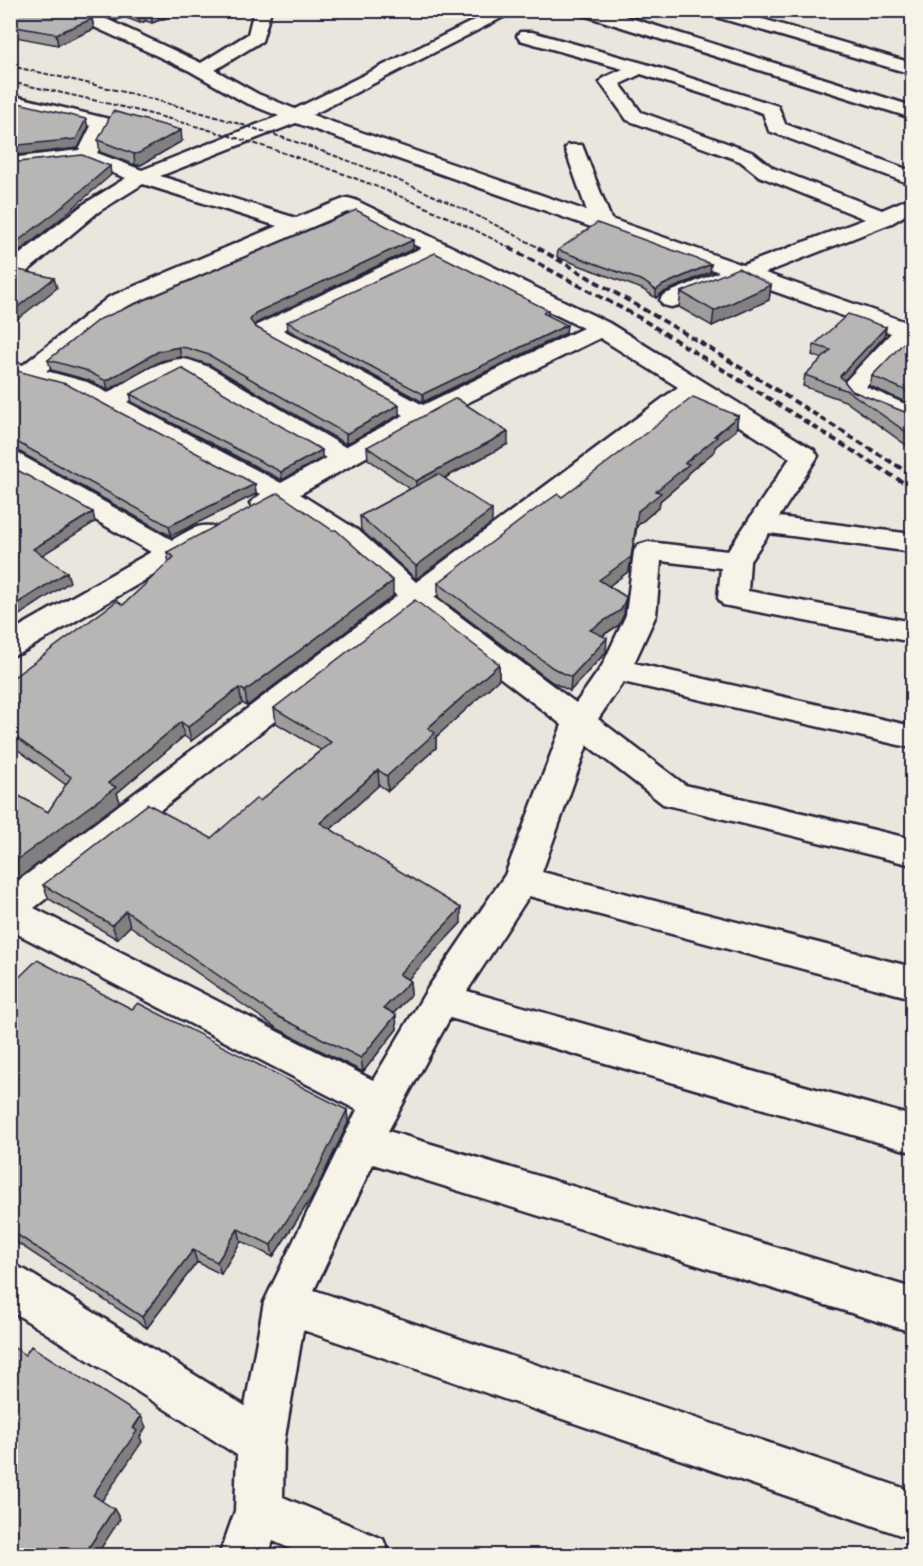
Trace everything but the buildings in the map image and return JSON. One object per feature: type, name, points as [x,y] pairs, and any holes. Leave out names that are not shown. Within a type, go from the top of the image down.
[{"type":"street","points":[[72,10],[202,70],[251,98],[296,116],[910,331],[852,387],[859,395],[912,416]]},
{"type":"street","points":[[202,70],[256,37],[263,10]]},
{"type":"street","points":[[586,10],[912,112]]},
{"type":"street","points":[[712,10],[912,69]]},
{"type":"street","points":[[10,274],[21,256],[141,177],[296,116],[498,12]]},
{"type":"street","points":[[526,36],[640,68],[771,110],[776,127],[912,178]]},
{"type":"street","points":[[640,68],[609,82],[634,116],[747,157],[766,172],[885,219]]},
{"type":"street","points":[[10,101],[102,123],[86,156]]},
{"type":"street","points":[[575,148],[602,224]]},
{"type":"street","points":[[10,176],[19,163],[86,156],[141,177],[298,226]]},
{"type":"street","points":[[670,300],[885,219],[912,203]]},
{"type":"street","points":[[19,370],[117,302],[348,204],[601,328],[804,456],[736,561],[733,598],[912,632]]},
{"type":"street","points":[[423,415],[265,330],[439,248]]},
{"type":"street","points":[[10,646],[171,551],[282,494],[423,415],[601,328]]},
{"type":"street","points":[[107,404],[164,372],[182,366],[200,372],[345,458]]},
{"type":"street","points":[[19,370],[78,387],[282,494],[349,537],[415,597],[675,795],[912,852]]},
{"type":"street","points":[[10,907],[695,386]]},
{"type":"street","points":[[10,460],[171,551]]},
{"type":"street","points":[[760,523],[912,543]]},
{"type":"street","points":[[243,1556],[259,1511],[261,1443],[286,1302],[381,1103],[441,999],[521,880],[579,722],[616,670],[641,615],[648,551],[736,561]]},
{"type":"street","points":[[616,670],[912,737]]},
{"type":"street","points":[[521,880],[912,983]]},
{"type":"street","points":[[10,913],[381,1103]]},
{"type":"street","points":[[441,999],[912,1134]]},
{"type":"street","points":[[362,1142],[912,1310]]},
{"type":"street","points":[[10,1284],[261,1443]]},
{"type":"street","points":[[286,1302],[912,1515]]},
{"type":"street","points":[[259,1511],[366,1556]]},
{"type":"railway","points":[[10,66],[148,98],[283,138],[414,187],[478,216],[541,249]]},
{"type":"railway","points":[[10,82],[139,111],[267,148],[392,193],[452,219],[512,249]]},
{"type":"railway","points":[[509,248],[640,318],[912,488]]},
{"type":"railway","points":[[538,248],[698,341],[912,475]]}]
